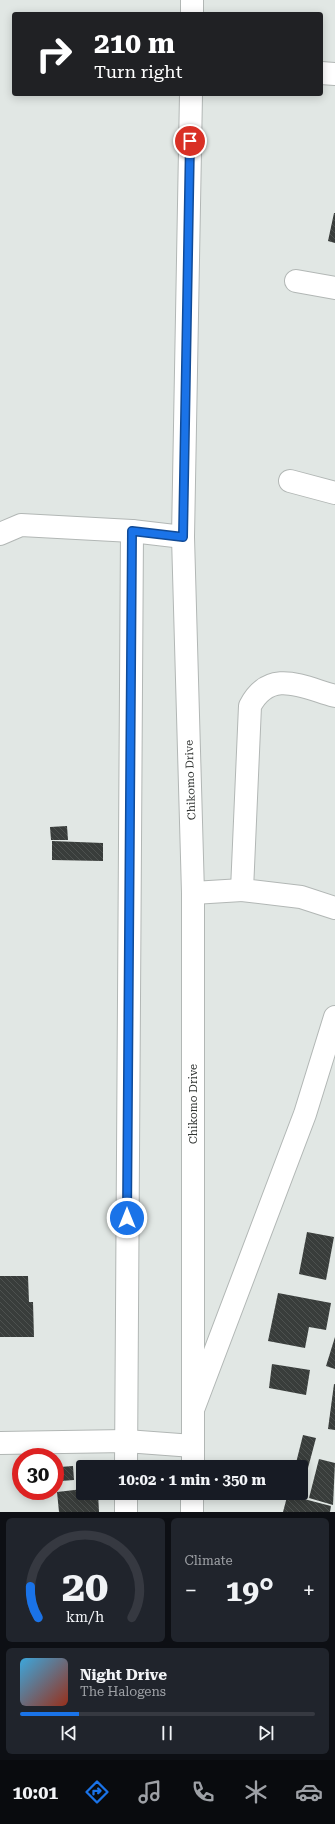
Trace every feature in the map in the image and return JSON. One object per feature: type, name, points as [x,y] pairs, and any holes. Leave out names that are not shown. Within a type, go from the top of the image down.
[{"type":"street","points":[[192,0],[192,12]]},
{"type":"street","points":[[323,73],[335,74]]},
{"type":"street","name":"Chikomo Drive","points":[[191,96],[183,537],[193,893],[193,1456]]},
{"type":"street","points":[[296,281],[335,288]]},
{"type":"street","points":[[290,481],[335,492]]},
{"type":"street","points":[[0,534],[21,525],[132,531],[183,537]]},
{"type":"street","points":[[126,1460],[132,531]]},
{"type":"street","points":[[242,890],[250,706],[256,696],[273,683],[286,682],[335,696]]},
{"type":"street","points":[[193,893],[242,890],[301,897],[335,908]]},
{"type":"street","points":[[194,1407],[305,1114],[335,1017]]},
{"type":"street","points":[[0,1443],[126,1441],[193,1456]]},
{"type":"street","points":[[126,1500],[126,1512]]},
{"type":"street","points":[[192,1500],[192,1512]]},
{"type":"building","points":[[335,213],[335,243],[328,241]]},
{"type":"building","points":[[67,826],[68,840],[51,840],[50,827]]},
{"type":"building","points":[[52,841],[103,843],[103,861],[52,860]]},
{"type":"building","points":[[307,1232],[334,1237],[326,1280],[299,1274]]},
{"type":"building","points":[[0,1276],[28,1276],[29,1302],[33,1302],[34,1337],[0,1337]]},
{"type":"building","points":[[278,1293],[331,1303],[326,1330],[309,1327],[305,1348],[268,1341]]},
{"type":"building","points":[[335,1337],[335,1369],[326,1366]]},
{"type":"building","points":[[272,1364],[310,1370],[306,1395],[269,1388]]},
{"type":"building","points":[[335,1384],[335,1430],[328,1429]]},
{"type":"building","points":[[303,1435],[316,1438],[308,1468],[308,1460],[297,1460]]},
{"type":"building","points":[[319,1459],[335,1463],[333,1505],[309,1498]]},
{"type":"building","points":[[73,1466],[74,1480],[64,1481],[64,1467]]},
{"type":"building","points":[[76,1490],[76,1500],[98,1500],[99,1512],[59,1512],[58,1500],[64,1500],[64,1491]]},
{"type":"building","points":[[286,1500],[308,1500],[331,1506],[330,1512],[283,1512]]},
{"type":"route","points":[[127,1218],[132,531],[183,537],[190,141]]}]
